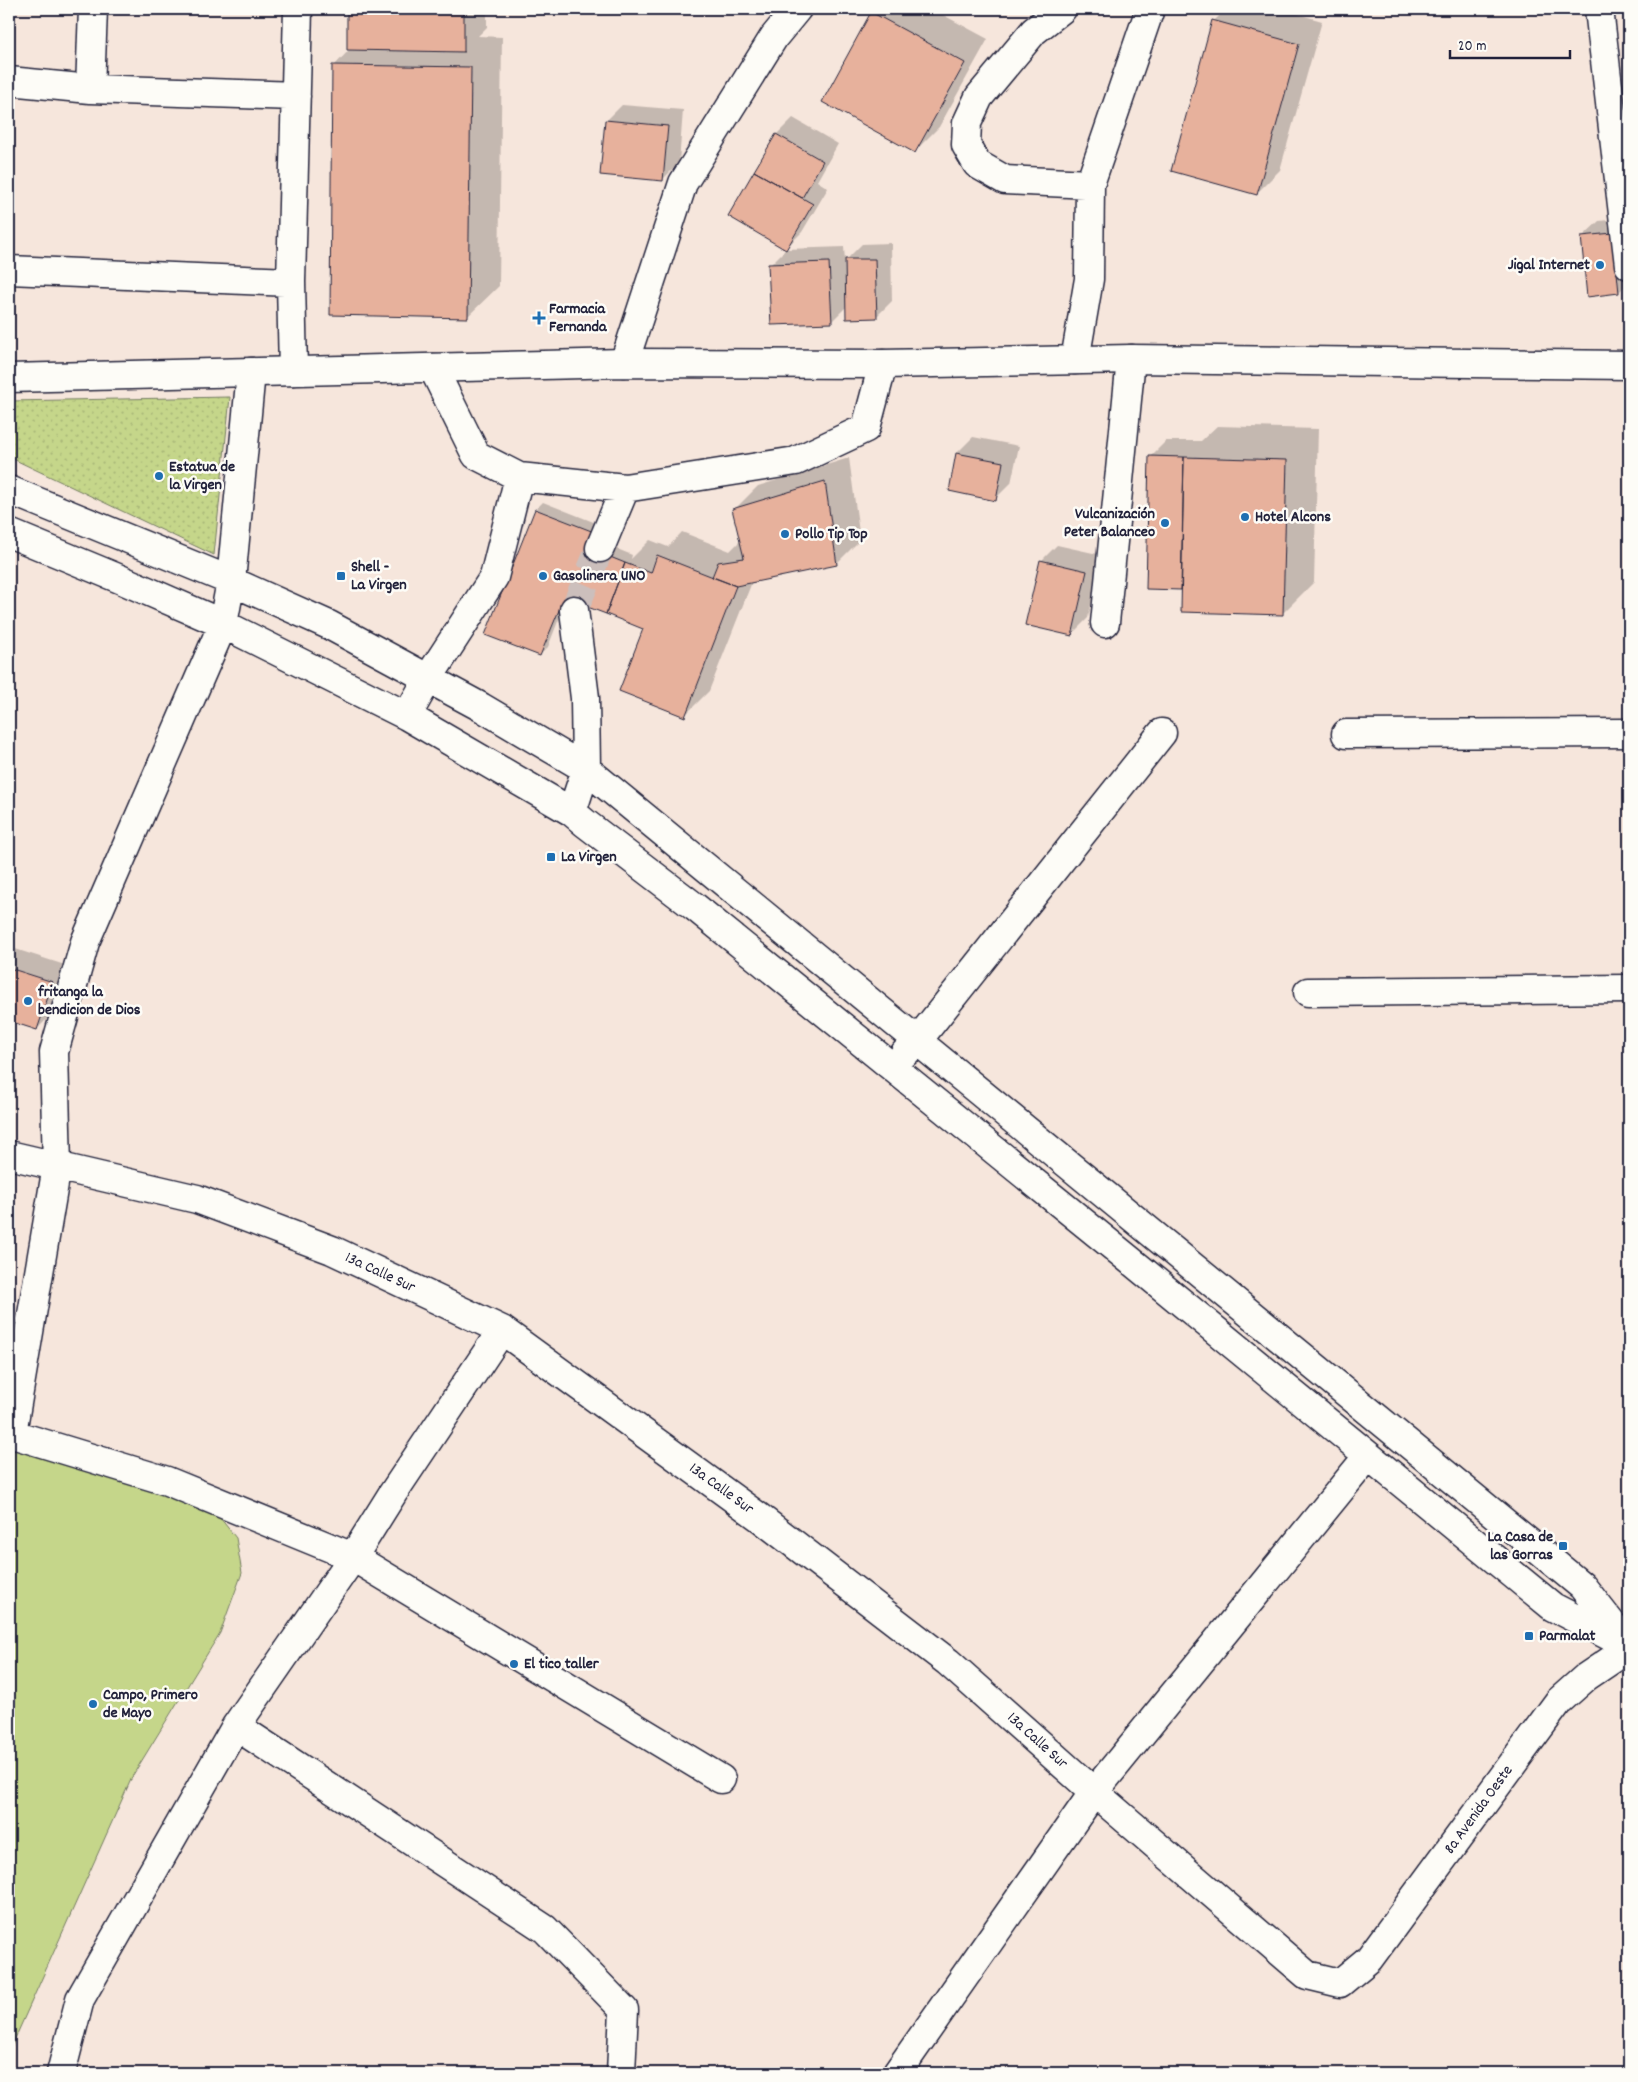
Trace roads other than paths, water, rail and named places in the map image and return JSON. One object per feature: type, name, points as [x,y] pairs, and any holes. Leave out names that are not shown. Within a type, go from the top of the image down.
[{"type":"street","points":[[90,89],[93,9]]},
{"type":"street","points":[[293,370],[291,282],[298,9]]},
{"type":"street","points":[[624,363],[683,182],[774,38],[797,9]]},
{"type":"street","points":[[1062,9],[1034,31],[979,97],[967,123],[966,145],[977,164],[1005,180],[1090,184]]},
{"type":"street","points":[[1075,360],[1089,279],[1090,184],[1150,9]]},
{"type":"street","points":[[1599,9],[1629,265]]},
{"type":"street","points":[[9,81],[90,89],[296,96]]},
{"type":"street","points":[[9,270],[291,282]]},
{"type":"street","points":[[1104,623],[1131,360]]},
{"type":"street","points":[[9,378],[624,363],[883,364],[1131,360],[1629,365]]},
{"type":"street","points":[[433,368],[476,455],[519,477],[625,488],[796,461],[866,428],[883,364]]},
{"type":"street","points":[[251,372],[231,581],[223,624],[86,942],[54,1052],[57,1166],[10,1433],[166,1482],[353,1557],[721,1779]]},
{"type":"street","points":[[407,716],[429,677],[494,577],[519,477]]},
{"type":"street","points":[[600,548],[625,488]]},
{"type":"street","points":[[19,494],[231,581],[329,625],[429,677],[586,769],[1582,1586],[1629,1647],[1553,1607],[1131,1260],[695,907],[572,812],[407,716],[223,624],[12,542],[19,494]]},
{"type":"street","points":[[572,812],[586,769],[585,698],[574,610]]},
{"type":"street","points":[[892,1067],[918,1040],[1162,733]]},
{"type":"street","points":[[1346,734],[1629,733]]},
{"type":"street","points":[[1308,992],[1629,989]]},
{"type":"street","name":"13a Calle Sur","points":[[9,1155],[196,1199],[332,1250],[502,1330],[760,1516],[948,1662],[1094,1792],[1307,1975],[1340,1983]]},
{"type":"street","points":[[62,2073],[80,1999],[236,1726],[353,1557],[393,1493],[502,1330]]},
{"type":"street","points":[[897,2073],[1094,1792],[1368,1456]]},
{"type":"street","name":"8a Avenida Oeste","points":[[1340,1983],[1369,1959],[1559,1701],[1586,1677],[1629,1647]]},
{"type":"street","points":[[236,1726],[545,1928],[624,2010],[621,2073]]},
{"type":"tunnel","points":[[574,610],[600,548]]},
{"type":"place","name":"Jigal Internet","points":[[1600,265]]},
{"type":"place","name":"Farmacia Fernanda","points":[[539,318]]},
{"type":"place","name":"Estatua de la Virgen","points":[[159,476]]},
{"type":"place","name":"Hotel Alcons","points":[[1245,517]]},
{"type":"place","name":"Vulcanización Peter Balanceo","points":[[1165,523]]},
{"type":"place","name":"Pollo Tip Top","points":[[785,534]]},
{"type":"place","name":"Shell - La Virgen","points":[[341,576]]},
{"type":"place","name":"Gasolinera UNO","points":[[543,576]]},
{"type":"place","name":"La Virgen","points":[[551,857]]},
{"type":"place","name":"fritanga la bendicion de Dios","points":[[28,1001]]},
{"type":"place","name":"La Casa de las Gorras","points":[[1563,1546]]},
{"type":"place","name":"Parmalat","points":[[1529,1636]]},
{"type":"place","name":"El tico taller","points":[[514,1664]]},
{"type":"place","name":"Campo, Primero de Mayo","points":[[93,1704]]}]
